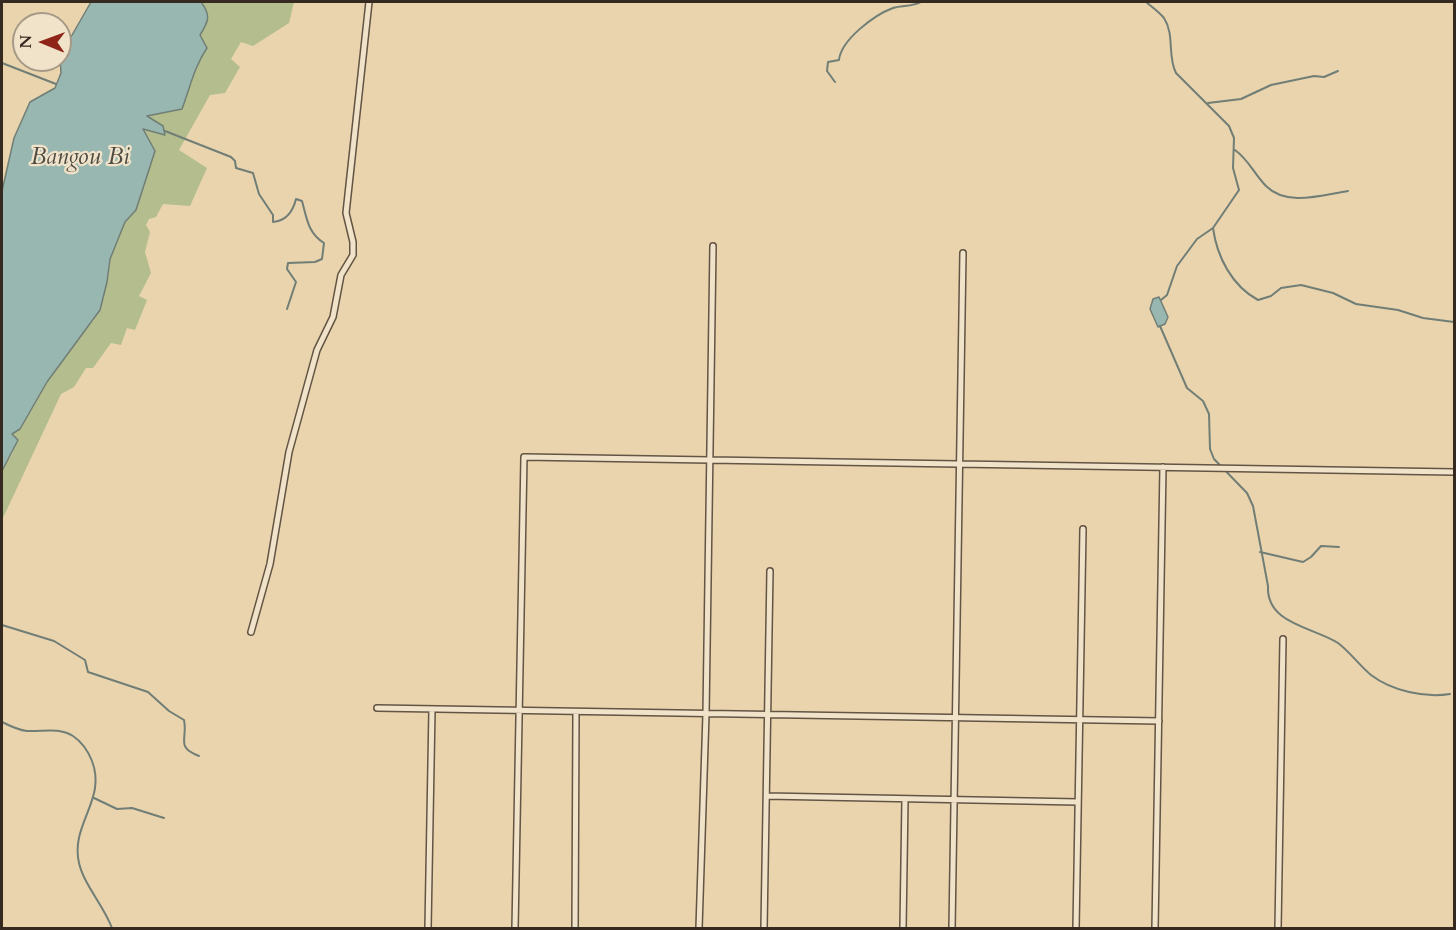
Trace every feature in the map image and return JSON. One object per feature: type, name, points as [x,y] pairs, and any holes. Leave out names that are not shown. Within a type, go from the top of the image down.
[{"type":"street","points":[[251,632],[270,564],[289,452],[317,350],[333,317],[341,275],[353,255],[353,242],[346,213],[355,111],[369,2]]},
{"type":"street","points":[[699,928],[706,714],[713,246]]},
{"type":"street","points":[[952,928],[963,253]]},
{"type":"street","points":[[515,928],[524,457],[1455,472]]},
{"type":"street","points":[[1155,928],[1163,467]]},
{"type":"street","points":[[1076,928],[1083,529]]},
{"type":"street","points":[[764,928],[770,571]]},
{"type":"street","points":[[1278,928],[1283,639]]},
{"type":"street","points":[[377,708],[1159,722]]},
{"type":"street","points":[[428,928],[432,709]]},
{"type":"street","points":[[575,928],[576,712]]},
{"type":"street","points":[[767,796],[1078,802]]},
{"type":"street","points":[[903,928],[905,799]]},
{"type":"green space","points":[[201,2],[294,2],[289,23],[253,46],[241,42],[231,59],[240,67],[225,93],[210,95],[179,150],[207,168],[190,206],[163,204],[156,217],[149,219],[146,225],[150,232],[145,252],[151,273],[139,296],[147,300],[135,330],[127,328],[121,345],[111,343],[93,368],[86,368],[74,387],[61,394],[2,520],[2,471],[13,452],[11,434],[20,429],[32,405],[79,336],[94,320],[107,282],[110,259],[125,222],[136,210],[143,129],[165,134],[163,126],[147,116],[191,85],[195,66],[207,49],[200,35],[208,18]]},
{"type":"water","name":"Bangou Bi","points":[[91,2],[201,2],[208,18],[200,35],[207,48],[195,70],[182,109],[147,116],[163,126],[165,135],[143,129],[155,151],[136,210],[125,222],[110,259],[100,310],[47,382],[20,429],[12,434],[18,440],[2,471],[2,191],[14,138],[30,102],[55,88],[61,72],[72,72],[72,35]]},
{"type":"water","points":[[1159,297],[1168,317],[1165,324],[1158,327],[1150,309],[1153,299]]},
{"type":"waterway","points":[[835,82],[827,71],[828,62],[839,60],[846,44],[860,29],[885,11],[921,2]]},
{"type":"waterway","points":[[1146,2],[1164,18],[1167,25],[1176,73],[1229,126],[1234,138],[1233,168],[1239,190],[1213,228],[1197,239],[1177,266],[1167,295],[1161,300]]},
{"type":"waterway","points":[[2,63],[56,84]]},
{"type":"waterway","points":[[1208,103],[1241,99],[1271,85],[1314,76],[1324,77],[1338,71]]},
{"type":"waterway","points":[[165,131],[231,157],[235,161],[236,168],[253,173],[259,194],[273,215],[273,222],[282,220],[288,215],[296,199],[302,201],[311,230],[324,243],[322,259],[315,262],[288,263],[287,269],[296,282],[287,309]]},
{"type":"waterway","points":[[1235,150],[1266,186],[1284,196],[1305,198],[1348,191]]},
{"type":"waterway","points":[[1213,228],[1218,250],[1227,270],[1241,287],[1258,300],[1271,296],[1281,288],[1301,285],[1333,293],[1356,304],[1454,322]]},
{"type":"waterway","points":[[1160,326],[1187,388],[1203,401],[1209,414],[1210,449],[1214,459],[1247,493],[1253,506],[1269,599],[1275,609],[1293,623],[1338,643],[1379,681],[1409,692],[1430,695],[1450,694]]},
{"type":"waterway","points":[[1260,552],[1303,562],[1321,546],[1339,547]]},
{"type":"waterway","points":[[2,625],[54,641],[85,660],[88,672],[148,692],[169,711],[184,720],[185,746],[199,756]]},
{"type":"waterway","points":[[2,722],[24,730],[67,733],[79,741],[89,754],[95,775],[95,788],[79,836],[79,863],[85,879],[112,928]]},
{"type":"waterway","points":[[94,798],[117,809],[132,808],[164,818]]}]
